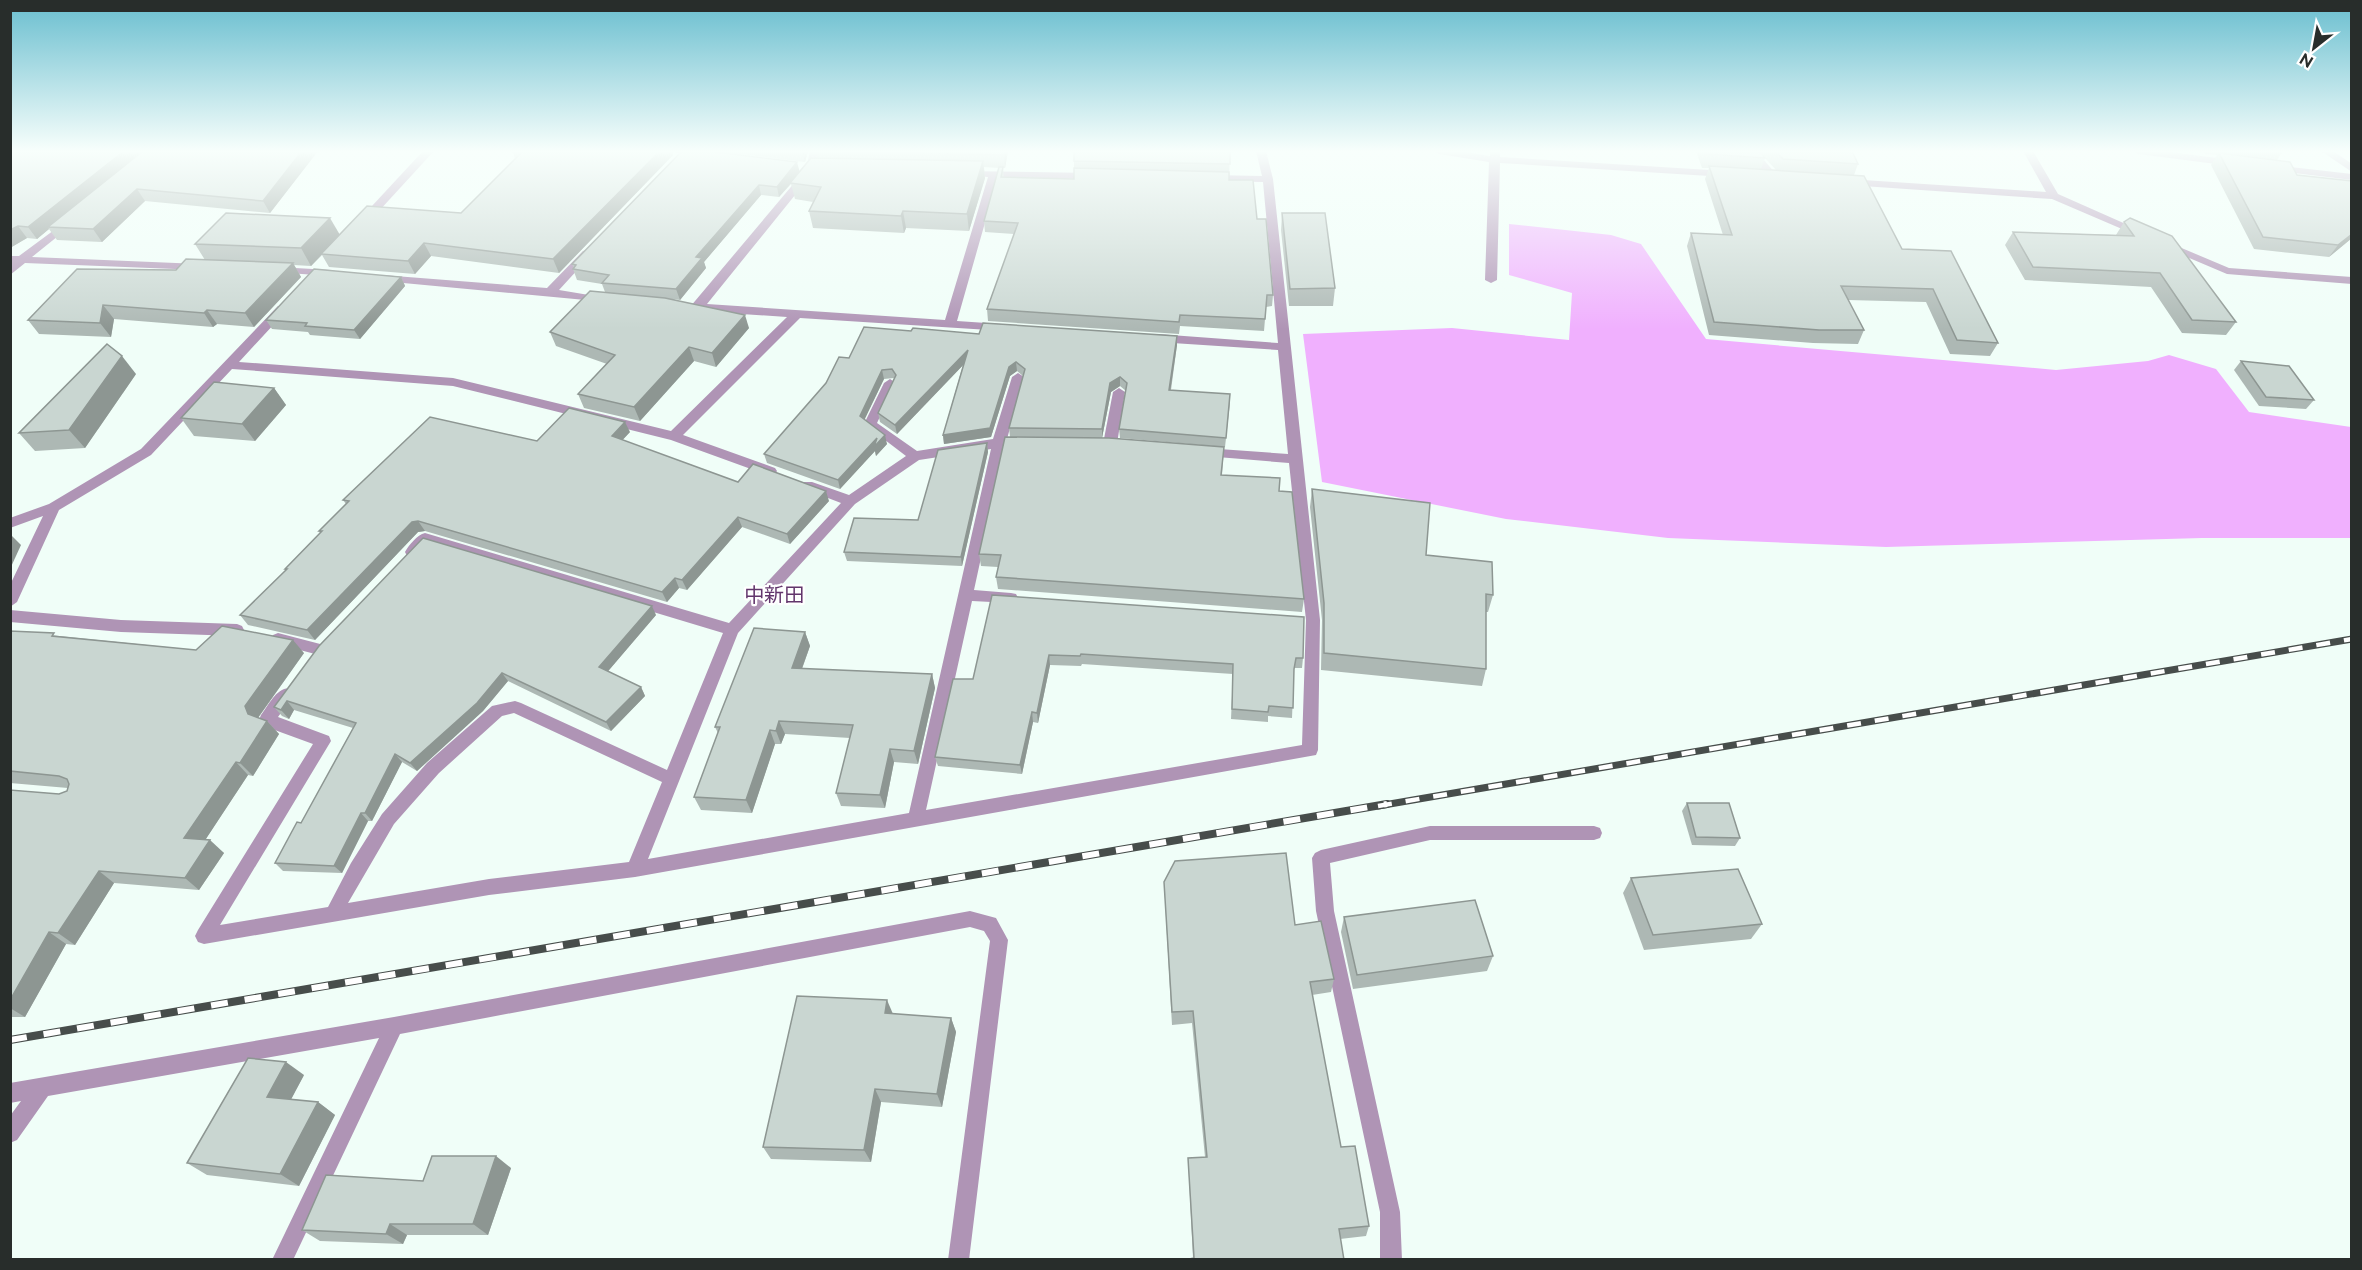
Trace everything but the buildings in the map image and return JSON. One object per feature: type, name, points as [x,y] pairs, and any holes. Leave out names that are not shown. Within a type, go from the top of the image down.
[{"type":"street","points":[[357,229],[374,210]]},
{"type":"street","points":[[776,210],[693,307],[1019,329]]},
{"type":"street","points":[[950,324],[983,210]]},
{"type":"street","points":[[10,616],[121,626],[239,630],[323,644],[267,720],[323,741],[204,936],[489,887],[635,869],[1310,750],[1307,620],[1295,459],[1271,210]]},
{"type":"street","points":[[1491,280],[1493,210]]},
{"type":"street","points":[[2087,210],[2228,271],[2352,281]]},
{"type":"street","points":[[10,272],[16,259],[77,216]]},
{"type":"street","points":[[550,292],[597,243]]},
{"type":"street","points":[[16,259],[211,267]]},
{"type":"street","points":[[10,523],[54,507],[146,452],[321,268]]},
{"type":"street","points":[[270,270],[321,268],[340,274]]},
{"type":"street","points":[[364,276],[550,292],[613,301]]},
{"type":"street","points":[[674,436],[797,314]]},
{"type":"street","points":[[1146,338],[1285,347]]},
{"type":"street","points":[[229,365],[453,382],[674,436],[850,501]]},
{"type":"street","points":[[916,820],[999,443],[1017,377]]},
{"type":"street","points":[[890,383],[870,424],[915,456]]},
{"type":"street","points":[[1110,444],[1119,392]]},
{"type":"street","points":[[635,869],[732,630],[850,501],[915,456],[999,443],[1032,443]]},
{"type":"street","points":[[1191,450],[1295,459]]},
{"type":"street","points":[[10,602],[54,507]]},
{"type":"street","points":[[401,564],[425,538],[732,630]]},
{"type":"street","points":[[965,595],[1023,599]]},
{"type":"street","points":[[333,914],[357,868],[388,819],[433,768],[498,710],[515,707],[672,779]]},
{"type":"street","points":[[1391,1260],[1390,1212],[1325,912],[1321,858],[1430,833],[1594,833]]},
{"type":"street","points":[[10,1093],[394,1026],[970,919],[990,924],[999,940],[958,1260]]},
{"type":"street","points":[[282,1260],[394,1026]]},
{"type":"street","points":[[10,1133],[43,1087]]},
{"type":"shaded area","points":[[1509,224],[1611,235],[1641,244],[1706,339],[2056,370],[2148,361],[2169,355],[2216,369],[2249,412],[2351,427],[2351,538],[2202,538],[1886,547],[1668,538],[1506,519],[1322,482],[1303,334],[1452,328],[1569,340],[1572,293],[1509,275]]},
{"type":"railway","points":[[1378,806],[2352,639]]},
{"type":"railway","points":[[10,1040],[1387,804]]},
{"type":"district","name":"中新田","points":[[774,595]]}]
